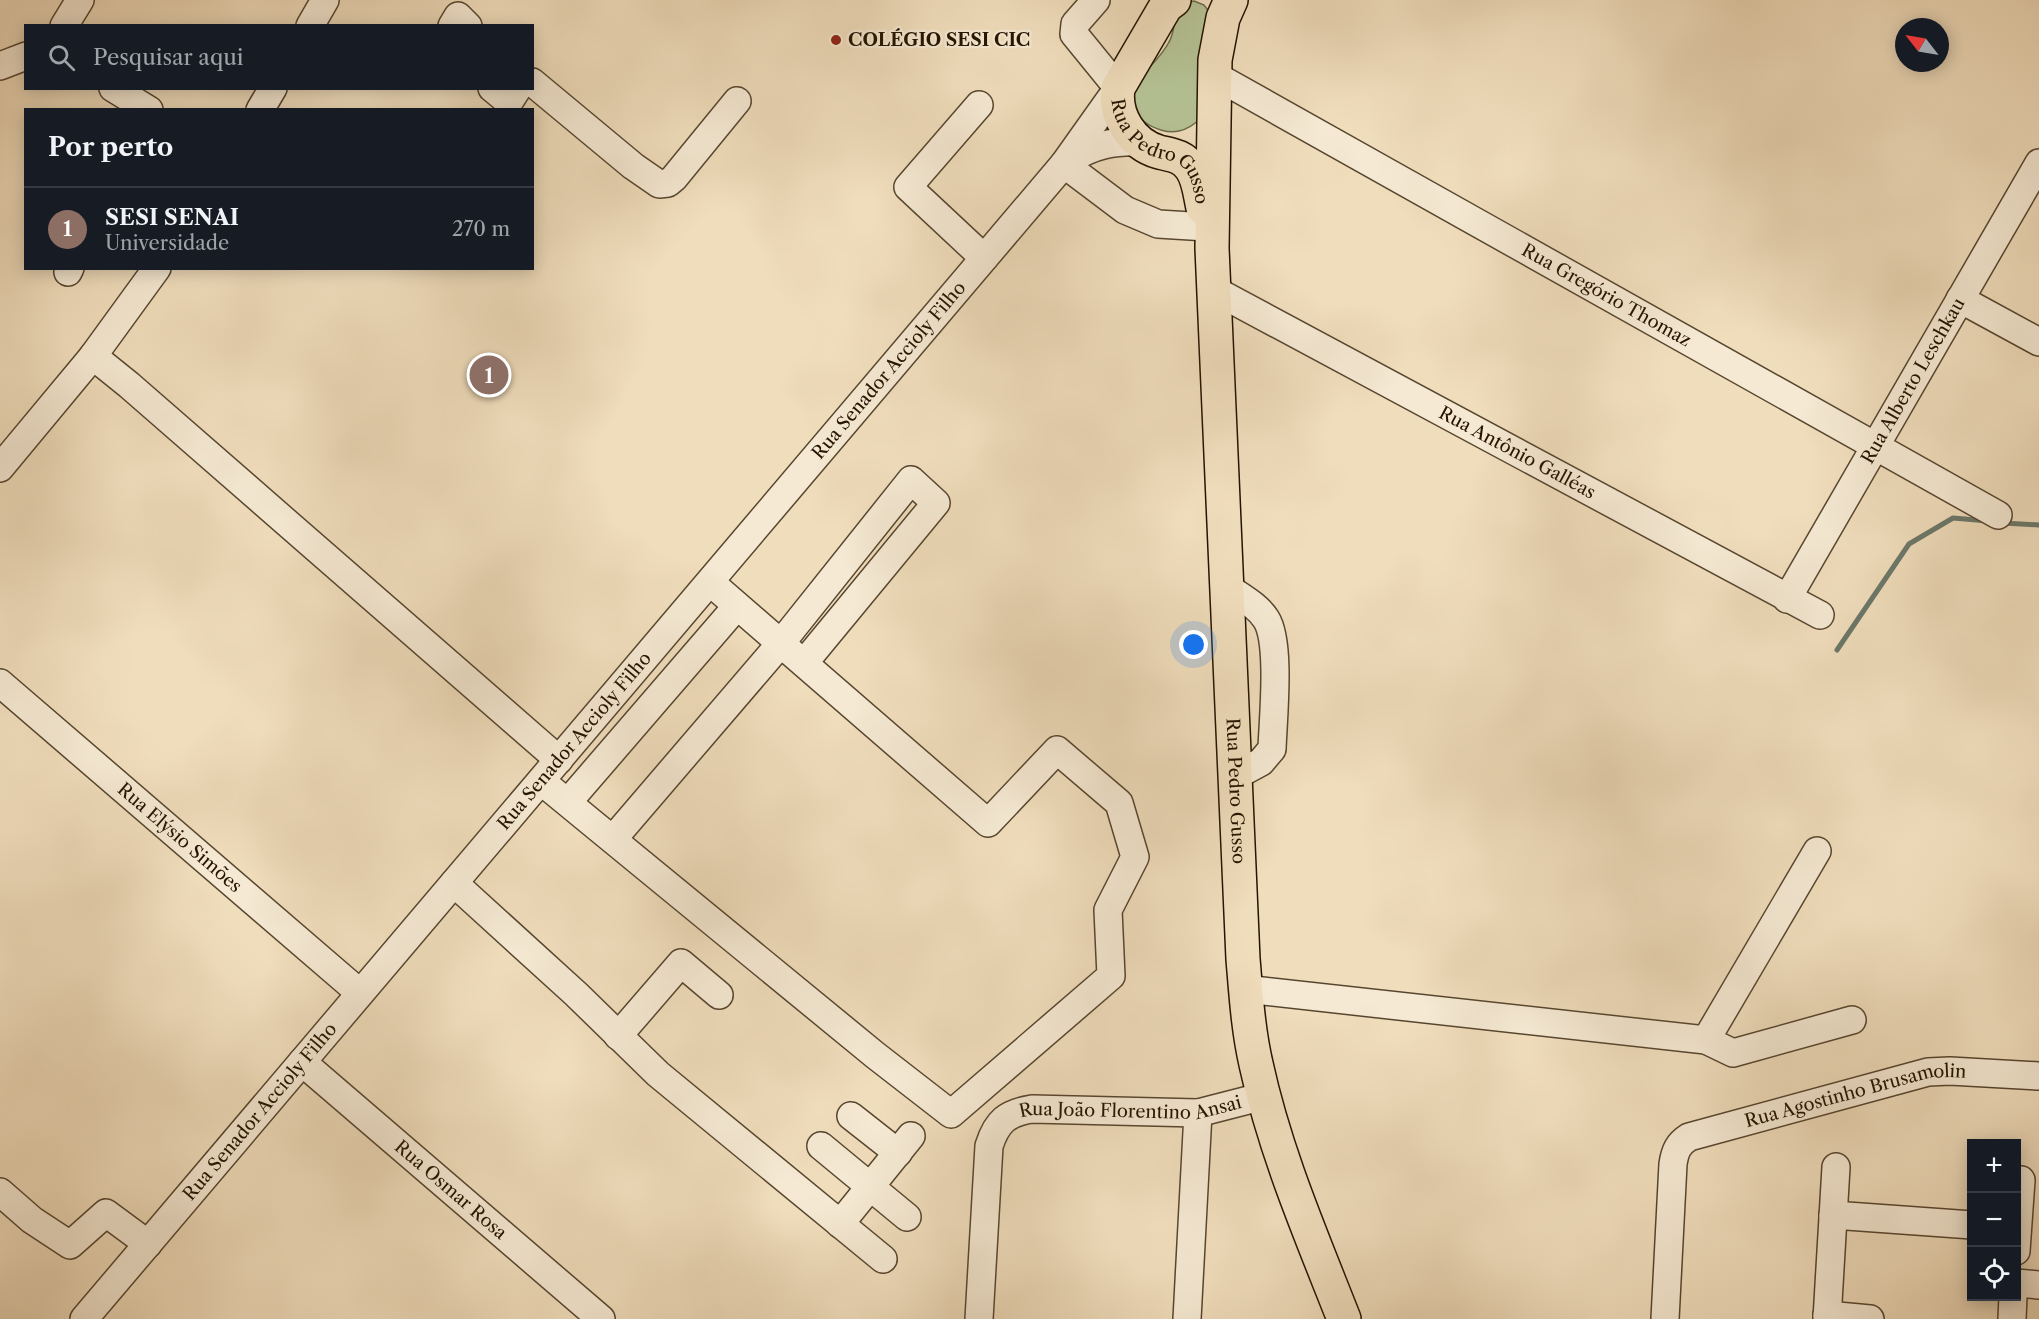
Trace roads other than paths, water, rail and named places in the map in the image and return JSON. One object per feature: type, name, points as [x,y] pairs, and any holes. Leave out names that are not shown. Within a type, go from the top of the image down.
[{"type":"main road","name":"Rua Pedro Gusso","points":[[1229,1],[1218,41],[1214,75],[1210,237],[1245,989],[1251,1042],[1264,1096],[1290,1179],[1344,1319]]},
{"type":"main road","name":"Rua Pedro Gusso","points":[[1169,2],[1118,87],[1116,99],[1123,122],[1129,132],[1155,148],[1186,162],[1192,169],[1210,237]]},
{"type":"main road","points":[[1155,148],[1183,153],[1195,149],[1214,136]]},
{"type":"street","points":[[65,24],[80,0]]},
{"type":"street","points":[[311,24],[325,0]]},
{"type":"street","points":[[1096,0],[1075,24],[1074,34],[1118,87]]},
{"type":"street","points":[[453,24],[458,16],[466,24]]},
{"type":"street","points":[[0,66],[24,57]]},
{"type":"street","name":"Rua Gregório Thomaz","points":[[1214,75],[1998,515]]},
{"type":"street","points":[[534,84],[633,166],[659,184],[668,183],[684,166],[737,101]]},
{"type":"street","name":"Rua Senador Accioly Filho","points":[[97,1315],[148,1244],[1064,164],[1118,87]]},
{"type":"street","points":[[116,90],[146,108]]},
{"type":"street","points":[[261,108],[272,90]]},
{"type":"street","points":[[494,90],[508,102],[517,90]]},
{"type":"street","points":[[979,105],[908,187],[984,258]]},
{"type":"street","name":"Rua Senador Accioly Filho","points":[[1064,164],[1080,153],[1106,143],[1123,141],[1155,148]]},
{"type":"street","name":"Rua Alberto Leschkau","points":[[1787,599],[2039,163]]},
{"type":"street","points":[[1064,164],[1125,210],[1158,224],[1210,237]]},
{"type":"street","points":[[0,468],[93,356],[156,270]]},
{"type":"street","name":"Rua Antônio Galléas","points":[[1214,290],[1820,615]]},
{"type":"street","points":[[1960,299],[2039,342]]},
{"type":"street","points":[[93,356],[559,760]]},
{"type":"street","points":[[613,839],[781,643],[911,480],[936,503],[804,663]]},
{"type":"street","points":[[541,781],[866,1048],[951,1114],[1111,976],[1108,910],[1135,857],[1119,803],[1057,750],[988,823],[710,582]]},
{"type":"street","points":[[1227,587],[1256,607],[1268,621],[1274,645],[1272,749],[1261,762],[1235,776]]},
{"type":"street","points":[[568,802],[737,606]]},
{"type":"street","name":"Rua Elýsio Simões","points":[[0,683],[360,993]]},
{"type":"street","points":[[1706,1040],[1818,850]]},
{"type":"street","points":[[454,882],[576,994],[658,1074],[883,1259]]},
{"type":"street","points":[[618,1036],[681,963],[719,995]]},
{"type":"street","points":[[1245,989],[1706,1040],[1733,1053],[1852,1020]]},
{"type":"street","name":"Rua Osmar Rosa","points":[[302,1062],[600,1319]]},
{"type":"street","name":"Rua Agostinho Brusamolin","points":[[1665,1319],[1673,1164],[1677,1147],[1689,1137],[1928,1072],[2039,1076]]},
{"type":"street","name":"Rua João Florentino Ansai","points":[[979,1319],[989,1146],[999,1123],[1010,1115],[1032,1109],[1198,1113],[1264,1096]]},
{"type":"street","points":[[1187,1319],[1198,1113]]},
{"type":"street","points":[[840,1224],[904,1144],[851,1116]]},
{"type":"street","points":[[821,1146],[907,1217]]},
{"type":"street","points":[[1836,1167],[1827,1317],[1870,1319]]},
{"type":"street","points":[[0,1192],[32,1220],[70,1245],[106,1213],[148,1244]]},
{"type":"street","points":[[1833,1215],[1967,1225]]},
{"type":"street","points":[[2021,1283],[2039,1285]]},
{"type":"street","points":[[2012,1319],[2013,1301]]},
{"type":"waterway","points":[[1837,650],[1909,544],[1953,518],[1988,521]]},
{"type":"waterway","points":[[2003,523],[2039,525]]},
{"type":"place","name":"COLÉGIO SESI CIC","points":[[836,40]]},
{"type":"place","name":"SESI SENAI","points":[[489,375]]}]
